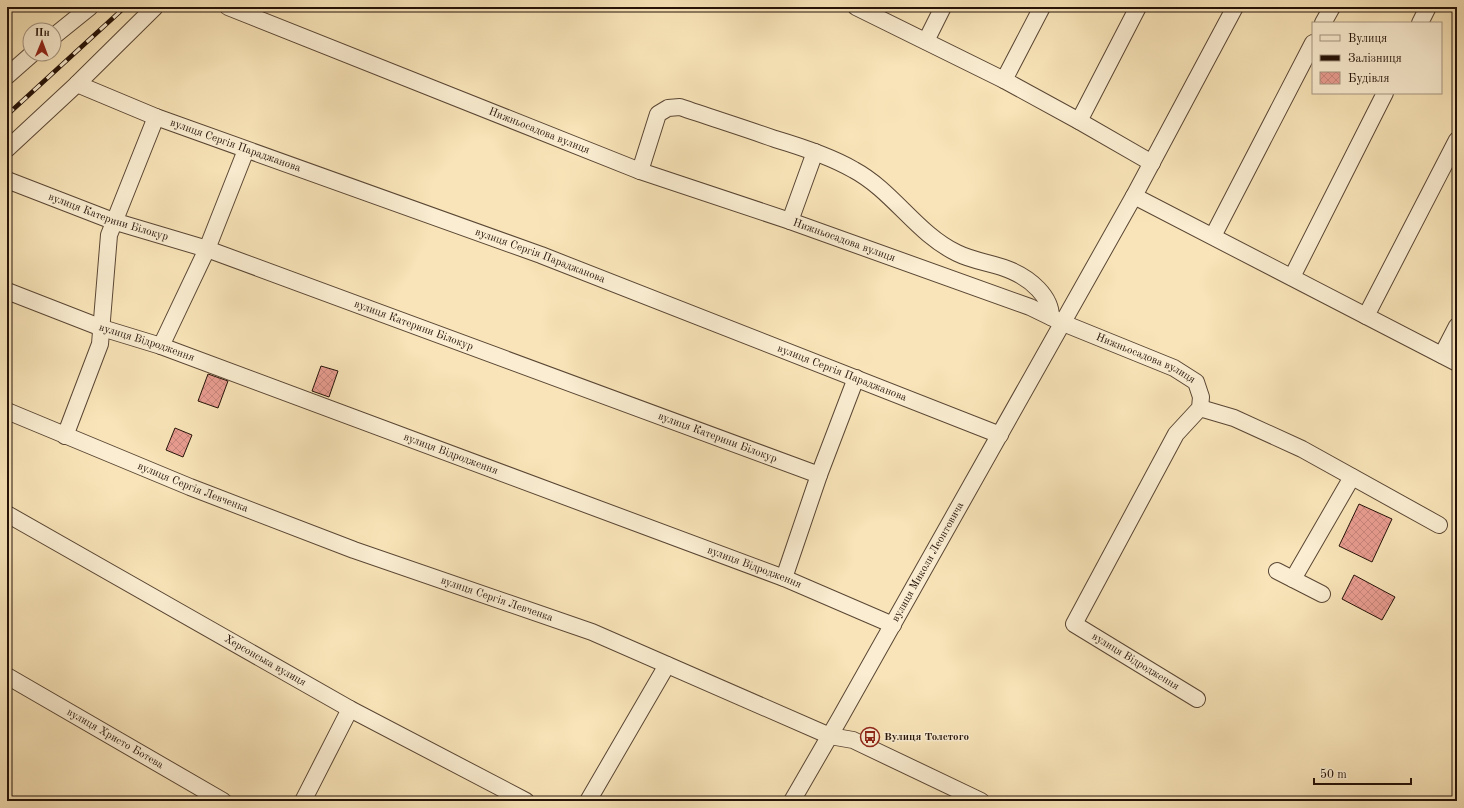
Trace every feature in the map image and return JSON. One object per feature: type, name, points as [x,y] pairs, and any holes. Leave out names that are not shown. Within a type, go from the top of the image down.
[{"type":"street","points":[[62,30],[90,7]]},
{"type":"street","points":[[7,149],[77,84],[155,7]]},
{"type":"street","name":"Нижньосадова вулиця","points":[[228,7],[640,171],[790,221],[1030,308],[1174,368],[1196,382],[1201,397],[1200,408]]},
{"type":"street","points":[[856,7],[1004,80],[1079,120],[1152,162]]},
{"type":"street","points":[[926,41],[944,7]]},
{"type":"street","points":[[1004,80],[1042,7]]},
{"type":"street","points":[[1079,120],[1138,7]]},
{"type":"street","name":"вулиця Миколи Леонтовича","points":[[792,801],[1000,435],[1057,320],[1134,196],[1235,7]]},
{"type":"street","points":[[1324,22],[1332,7]]},
{"type":"street","points":[[1420,22],[1428,7]]},
{"type":"street","points":[[1213,236],[1312,45]]},
{"type":"street","points":[[7,76],[20,58]]},
{"type":"street","name":"вулиця Сергія Параджанова","points":[[77,84],[156,117],[541,255],[1000,435]]},
{"type":"street","points":[[1292,277],[1384,94]]},
{"type":"street","points":[[640,171],[658,114],[668,108],[680,107],[815,152],[854,170],[874,183],[932,237],[957,253],[1012,271],[1030,282],[1042,293],[1057,320]]},
{"type":"street","points":[[65,436],[100,344],[109,234],[156,117]]},
{"type":"street","points":[[1366,316],[1457,140]]},
{"type":"street","points":[[161,346],[208,249],[246,150]]},
{"type":"street","points":[[790,221],[815,152]]},
{"type":"street","name":"вулиця Катерини Білокур","points":[[7,180],[114,222],[208,249],[819,474]]},
{"type":"street","points":[[1134,196],[1457,362]]},
{"type":"street","name":"вулиця Відродження","points":[[7,291],[102,328],[161,346],[784,578],[893,625]]},
{"type":"street","points":[[1442,355],[1457,326]]},
{"type":"street","points":[[784,578],[819,474],[856,378]]},
{"type":"street","points":[[1200,408],[1234,418],[1302,449],[1439,525]]},
{"type":"street","name":"вулиця Відродження","points":[[1197,699],[1074,624],[1176,434],[1200,408]]},
{"type":"street","name":"вулиця Сергія Левченка","points":[[7,411],[190,487],[354,550],[592,632],[830,736],[853,740],[981,801]]},
{"type":"street","points":[[1293,579],[1352,477]]},
{"type":"street","name":"Херсонська вулиця","points":[[7,514],[350,709],[526,801]]},
{"type":"street","points":[[1277,571],[1322,594]]},
{"type":"street","points":[[588,801],[667,665]]},
{"type":"street","name":"вулиця Христо Ботева","points":[[7,676],[222,801]]},
{"type":"street","points":[[303,801],[350,709]]},
{"type":"building","points":[[321,366],[338,371],[329,397],[312,391]]},
{"type":"building","points":[[208,374],[228,381],[218,408],[198,401]]},
{"type":"building","points":[[175,428],[192,435],[183,457],[166,450]]},
{"type":"building","points":[[1359,504],[1392,519],[1372,562],[1339,546]]},
{"type":"building","points":[[1354,575],[1395,597],[1382,620],[1342,599]]},
{"type":"railway","points":[[7,115],[125,7]]},
{"type":"place","name":"Вулиця Толстого","points":[[870,737]]}]
